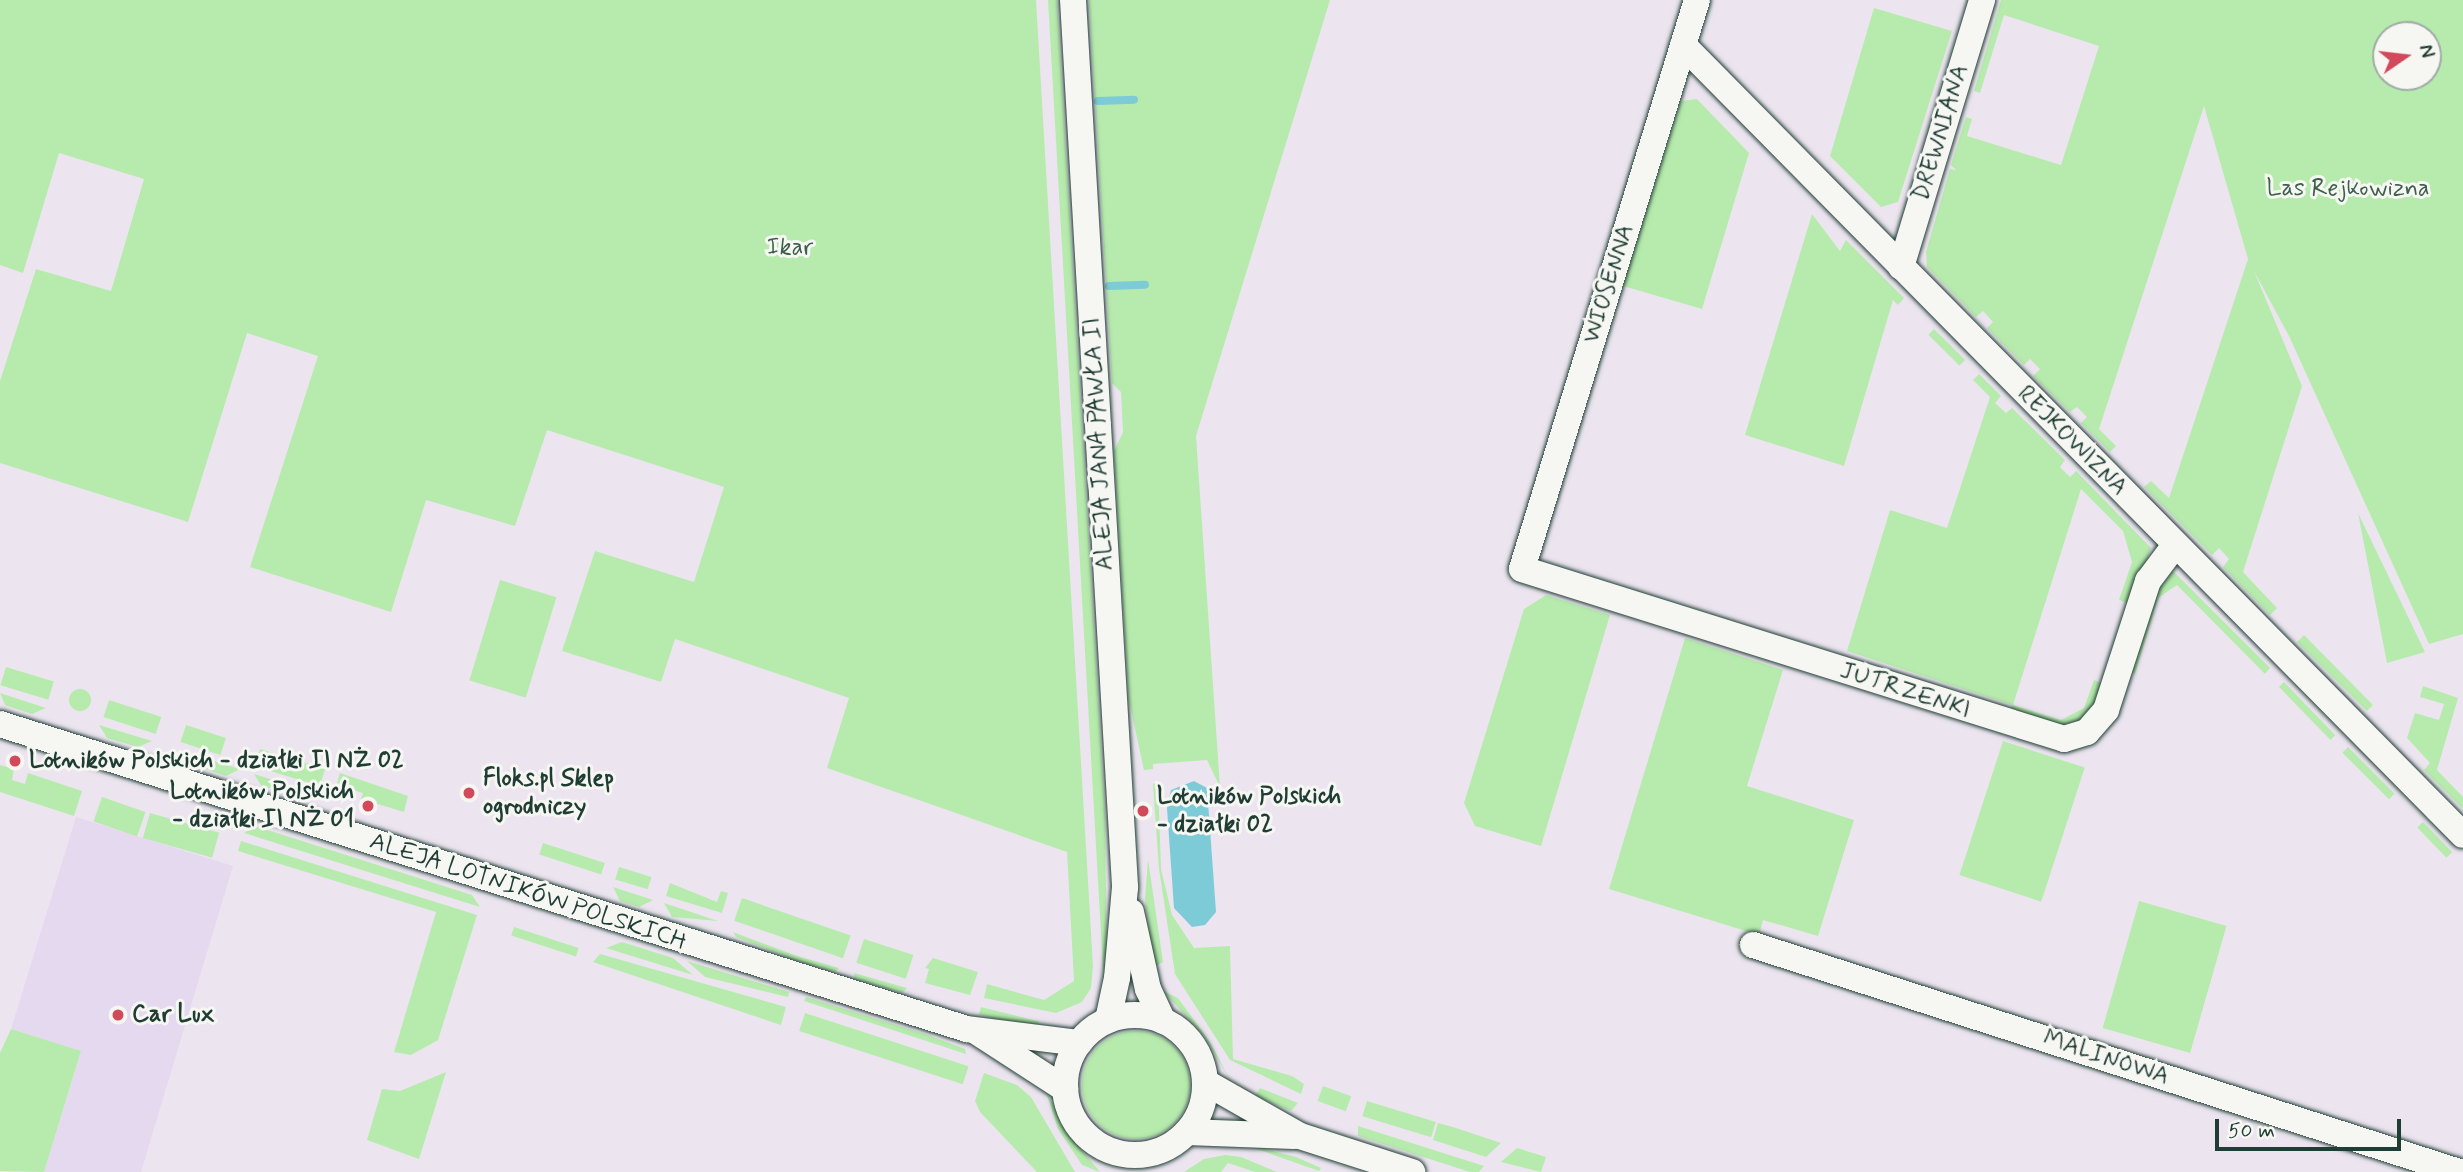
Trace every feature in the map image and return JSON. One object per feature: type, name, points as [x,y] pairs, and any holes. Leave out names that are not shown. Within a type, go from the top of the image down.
[{"type":"street","name":"ALEJA JANA PAWŁA II","points":[[1073,0],[1125,887],[1118,978],[1108,1020]]},
{"type":"street","name":"WIOSENNA","points":[[1522,569],[1697,0]]},
{"type":"street","name":"DREWNIANA","points":[[1901,267],[1982,0]]},
{"type":"street","name":"REJKOWIZNA","points":[[1683,45],[2463,835]]},
{"type":"street","name":"JUTRZENKI","points":[[1522,569],[2064,739],[2087,732],[2106,710],[2148,581],[2175,544]]},
{"type":"street","name":"ALEJA LOTNIKÓW POLSKICH","points":[[0,724],[977,1032],[1065,1089]]},
{"type":"street","name":"ALEJA JANA PAWŁA II","points":[[1125,887],[1148,989],[1163,1021]]},
{"type":"street","name":"MALINOWA","points":[[1753,945],[2459,1172]]},
{"type":"street","points":[[1140,1015],[1163,1021],[1190,1041],[1201,1060],[1205,1082],[1201,1109],[1187,1132],[1157,1161],[1130,1155],[1108,1160],[1077,1124],[1065,1089],[1067,1069],[1079,1043],[1108,1020],[1140,1015]]},
{"type":"street","name":"ALEJA LOTNIKÓW POLSKICH","points":[[977,1032],[994,1030],[1079,1043]]},
{"type":"street","points":[[1205,1082],[1300,1136],[1412,1172]]},
{"type":"street","points":[[1187,1132],[1300,1136]]},
{"type":"shaded area","points":[[76,817],[233,866],[141,1172],[44,1172],[81,1052],[11,1029]]},
{"type":"green space","name":"Ikar","points":[[0,0],[1036,0],[1093,966],[1091,988],[1082,1002],[1056,1013],[984,998],[987,984],[1044,1000],[1074,981],[1067,852],[827,768],[849,698],[675,639],[661,682],[562,651],[595,551],[694,582],[724,487],[547,430],[515,526],[426,500],[391,612],[250,567],[318,356],[247,333],[188,522],[0,463],[0,381],[36,269],[111,291],[144,179],[59,153],[23,273],[0,265]]},
{"type":"green space","points":[[1048,0],[1057,0],[1105,814],[1107,969],[1103,969]]},
{"type":"green space","points":[[1089,0],[1330,0],[1196,436],[1220,787],[1207,760],[1153,764],[1153,769],[1144,770],[1129,701],[1114,451],[1123,432],[1121,392],[1112,383]]},
{"type":"green space","name":"Las Rejkowizna","points":[[2001,0],[2463,0],[2463,634],[2429,644],[2289,336],[2254,271],[2302,386],[2243,572],[2277,608],[2270,615],[2223,567],[2229,559],[2219,548],[2212,555],[2144,487],[2151,481],[2169,498],[2248,259],[2204,106],[2099,429],[2116,446],[2110,452],[2081,423],[2087,417],[2077,407],[2070,412],[2033,376],[2040,369],[2030,359],[2024,365],[1987,328],[1993,322],[1983,311],[1976,317],[1927,267],[1926,252],[1950,169],[1956,170],[1951,165],[1966,117],[1972,119],[1967,136],[2061,165],[2099,46],[2004,15],[1980,93],[1974,91]]},
{"type":"green space","points":[[1874,8],[1952,31],[1898,202],[1881,207],[1830,156]]},
{"type":"green space","points":[[1697,99],[1749,153],[1702,309],[1623,286],[1681,101]]},
{"type":"green space","points":[[1812,214],[1840,251],[1846,240],[1904,298],[1898,305],[1893,300],[1844,466],[1745,435]]},
{"type":"green space","points":[[1934,329],[1965,360],[1959,366],[1928,335]]},
{"type":"green space","points":[[1979,374],[2001,396],[1995,403],[2006,413],[2012,408],[2065,460],[2060,467],[2070,477],[2076,471],[2151,548],[2131,604],[2119,600],[2132,562],[2123,531],[2081,489],[2013,705],[2061,720],[2084,708],[2094,680],[2106,685],[2090,716],[2071,728],[2009,715],[2012,705],[1847,651],[1890,510],[1947,528],[1990,397],[1973,380]]},
{"type":"green space","points":[[2358,513],[2425,652],[2387,663]]},
{"type":"green space","points":[[2173,571],[2270,668],[2265,674],[2177,585],[2158,598],[2135,674],[2129,672],[2152,597]]},
{"type":"green space","points":[[500,580],[556,597],[526,698],[469,680]]},
{"type":"green space","points":[[1546,595],[1610,615],[1541,846],[1475,826],[1464,803],[1524,609]]},
{"type":"green space","points":[[2304,635],[2373,705],[2367,711],[2297,642]]},
{"type":"green space","points":[[1685,638],[1783,670],[1747,786],[1854,820],[1818,936],[1763,920],[1759,935],[1609,889]]},
{"type":"green space","points":[[6,667],[54,682],[48,700],[0,685]]},
{"type":"green space","points":[[2284,682],[2335,735],[2330,740],[2279,687]]},
{"type":"green space","points":[[2423,686],[2458,698],[2437,770],[2463,797],[2463,809],[2424,770],[2430,763],[2407,738],[2415,713],[2439,720],[2444,704],[2420,697]]},
{"type":"green space","points":[[80,689],[88,692],[91,700],[88,708],[80,711],[72,708],[69,700],[72,692]]},
{"type":"green space","points":[[0,693],[46,708],[32,714],[5,705]]},
{"type":"green space","points":[[109,700],[161,717],[156,734],[103,717]]},
{"type":"green space","points":[[99,725],[152,741],[138,747],[107,738]]},
{"type":"green space","points":[[186,725],[226,738],[220,755],[180,742]]},
{"type":"green space","points":[[2003,741],[2085,768],[2041,902],[1959,875]]},
{"type":"green space","points":[[2348,747],[2395,794],[2389,799],[2342,753]]},
{"type":"green space","points":[[260,749],[325,769],[320,786],[255,766]]},
{"type":"green space","points":[[180,751],[240,769],[226,776],[187,763]]},
{"type":"green space","points":[[0,765],[14,769],[12,780],[25,784],[28,773],[82,791],[74,816],[0,792]]},
{"type":"green space","points":[[340,773],[408,796],[404,812],[361,799],[363,793],[353,790],[350,795],[335,790]]},
{"type":"green space","points":[[254,774],[315,793],[262,787]]},
{"type":"green space","points":[[1158,782],[1161,869],[1172,915],[1194,948],[1230,946],[1233,1059],[1292,1076],[1304,1084],[1301,1094],[1230,1060],[1175,974],[1159,869],[1153,784]]},
{"type":"green space","points":[[102,797],[145,812],[137,837],[94,822]]},
{"type":"green space","points":[[150,813],[219,833],[212,858],[143,838]]},
{"type":"green space","points":[[2423,822],[2452,852],[2446,858],[2417,828]]},
{"type":"green space","points":[[255,826],[472,895],[480,907],[244,833]]},
{"type":"green space","points":[[241,841],[477,915],[438,1040],[411,1055],[394,1052],[436,912],[238,851]]},
{"type":"green space","points":[[543,843],[605,863],[601,874],[539,854]]},
{"type":"green space","points":[[1148,859],[1163,962],[1154,967],[1145,899]]},
{"type":"green space","points":[[619,867],[652,877],[648,889],[615,879]]},
{"type":"green space","points":[[670,883],[717,902],[721,891],[728,893],[722,913],[666,896]]},
{"type":"green space","points":[[613,887],[653,900],[639,907],[620,901]]},
{"type":"green space","points":[[742,898],[851,935],[843,958],[734,921]]},
{"type":"green space","points":[[2139,901],[2226,926],[2190,1053],[2103,1028]]},
{"type":"green space","points":[[664,903],[718,921],[672,917]]},
{"type":"green space","points":[[514,927],[579,948],[576,957],[511,936]]},
{"type":"green space","points":[[733,932],[797,956],[839,968],[835,972],[797,961],[736,937]]},
{"type":"green space","points":[[864,939],[913,955],[906,979],[856,963]]},
{"type":"green space","points":[[622,942],[673,958],[693,975],[606,948]]},
{"type":"green space","points":[[600,954],[786,1007],[781,1025],[593,962]]},
{"type":"green space","points":[[933,958],[978,972],[970,995],[925,983],[929,969],[925,968]]},
{"type":"green space","points":[[687,961],[789,992],[788,997],[705,977]]},
{"type":"green space","points":[[854,973],[907,988],[902,993],[855,979]]},
{"type":"green space","points":[[1163,991],[1178,998],[1210,1042],[1231,1082],[1205,1037]]},
{"type":"green space","points":[[806,997],[925,1034],[965,1049],[966,1054],[804,1001]]},
{"type":"green space","points":[[981,1007],[1039,1022],[1037,1029],[979,1015]]},
{"type":"green space","points":[[805,1013],[969,1066],[963,1084],[799,1031]]},
{"type":"green space","points":[[11,1029],[81,1051],[44,1172],[0,1171],[0,1053]]},
{"type":"green space","points":[[1136,1031],[1157,1035],[1174,1047],[1186,1064],[1190,1085],[1186,1106],[1174,1123],[1157,1135],[1136,1139],[1115,1135],[1098,1123],[1086,1106],[1082,1085],[1086,1064],[1098,1047],[1115,1035]]},
{"type":"green space","points":[[446,1072],[419,1159],[367,1140],[382,1089],[400,1091]]},
{"type":"green space","points":[[984,1073],[1017,1085],[1031,1097],[1075,1172],[1037,1172],[980,1112],[975,1101]]},
{"type":"green space","points":[[1044,1086],[1066,1131],[1100,1172],[1082,1165],[1058,1129]]},
{"type":"green space","points":[[1323,1086],[1351,1096],[1346,1111],[1318,1101]]},
{"type":"green space","points":[[1260,1088],[1298,1103],[1291,1111],[1255,1096]]},
{"type":"green space","points":[[1367,1101],[1436,1122],[1431,1137],[1362,1116]]},
{"type":"green space","points":[[1438,1123],[1501,1143],[1486,1157],[1433,1140]]},
{"type":"green space","points":[[1358,1126],[1484,1166],[1479,1172],[1470,1172],[1358,1136]]},
{"type":"green space","points":[[1240,1143],[1296,1157],[1321,1168],[1319,1171]]},
{"type":"green space","points":[[1517,1148],[1546,1157],[1541,1172],[1501,1162]]},
{"type":"green space","points":[[1225,1155],[1241,1157],[1277,1172],[1255,1172],[1228,1163],[1221,1172],[1184,1172],[1204,1159]]},
{"type":"water","points":[[1194,781],[1207,788],[1216,912],[1205,925],[1192,927],[1174,908],[1167,808],[1171,790]]},
{"type":"waterway","points":[[1098,101],[1134,100]]},
{"type":"waterway","points":[[1109,286],[1145,285]]},
{"type":"place","name":"Lotników Polskich - działki II NŻ 02","points":[[15,761]]},
{"type":"place","name":"Floks.pl Sklep ogrodniczy","points":[[469,793]]},
{"type":"place","name":"Lotników Polskich - działki II NŻ 01","points":[[368,806]]},
{"type":"place","name":"Lotników Polskich - działki 02","points":[[1143,811]]},
{"type":"place","name":"Car Lux","points":[[118,1015]]}]
